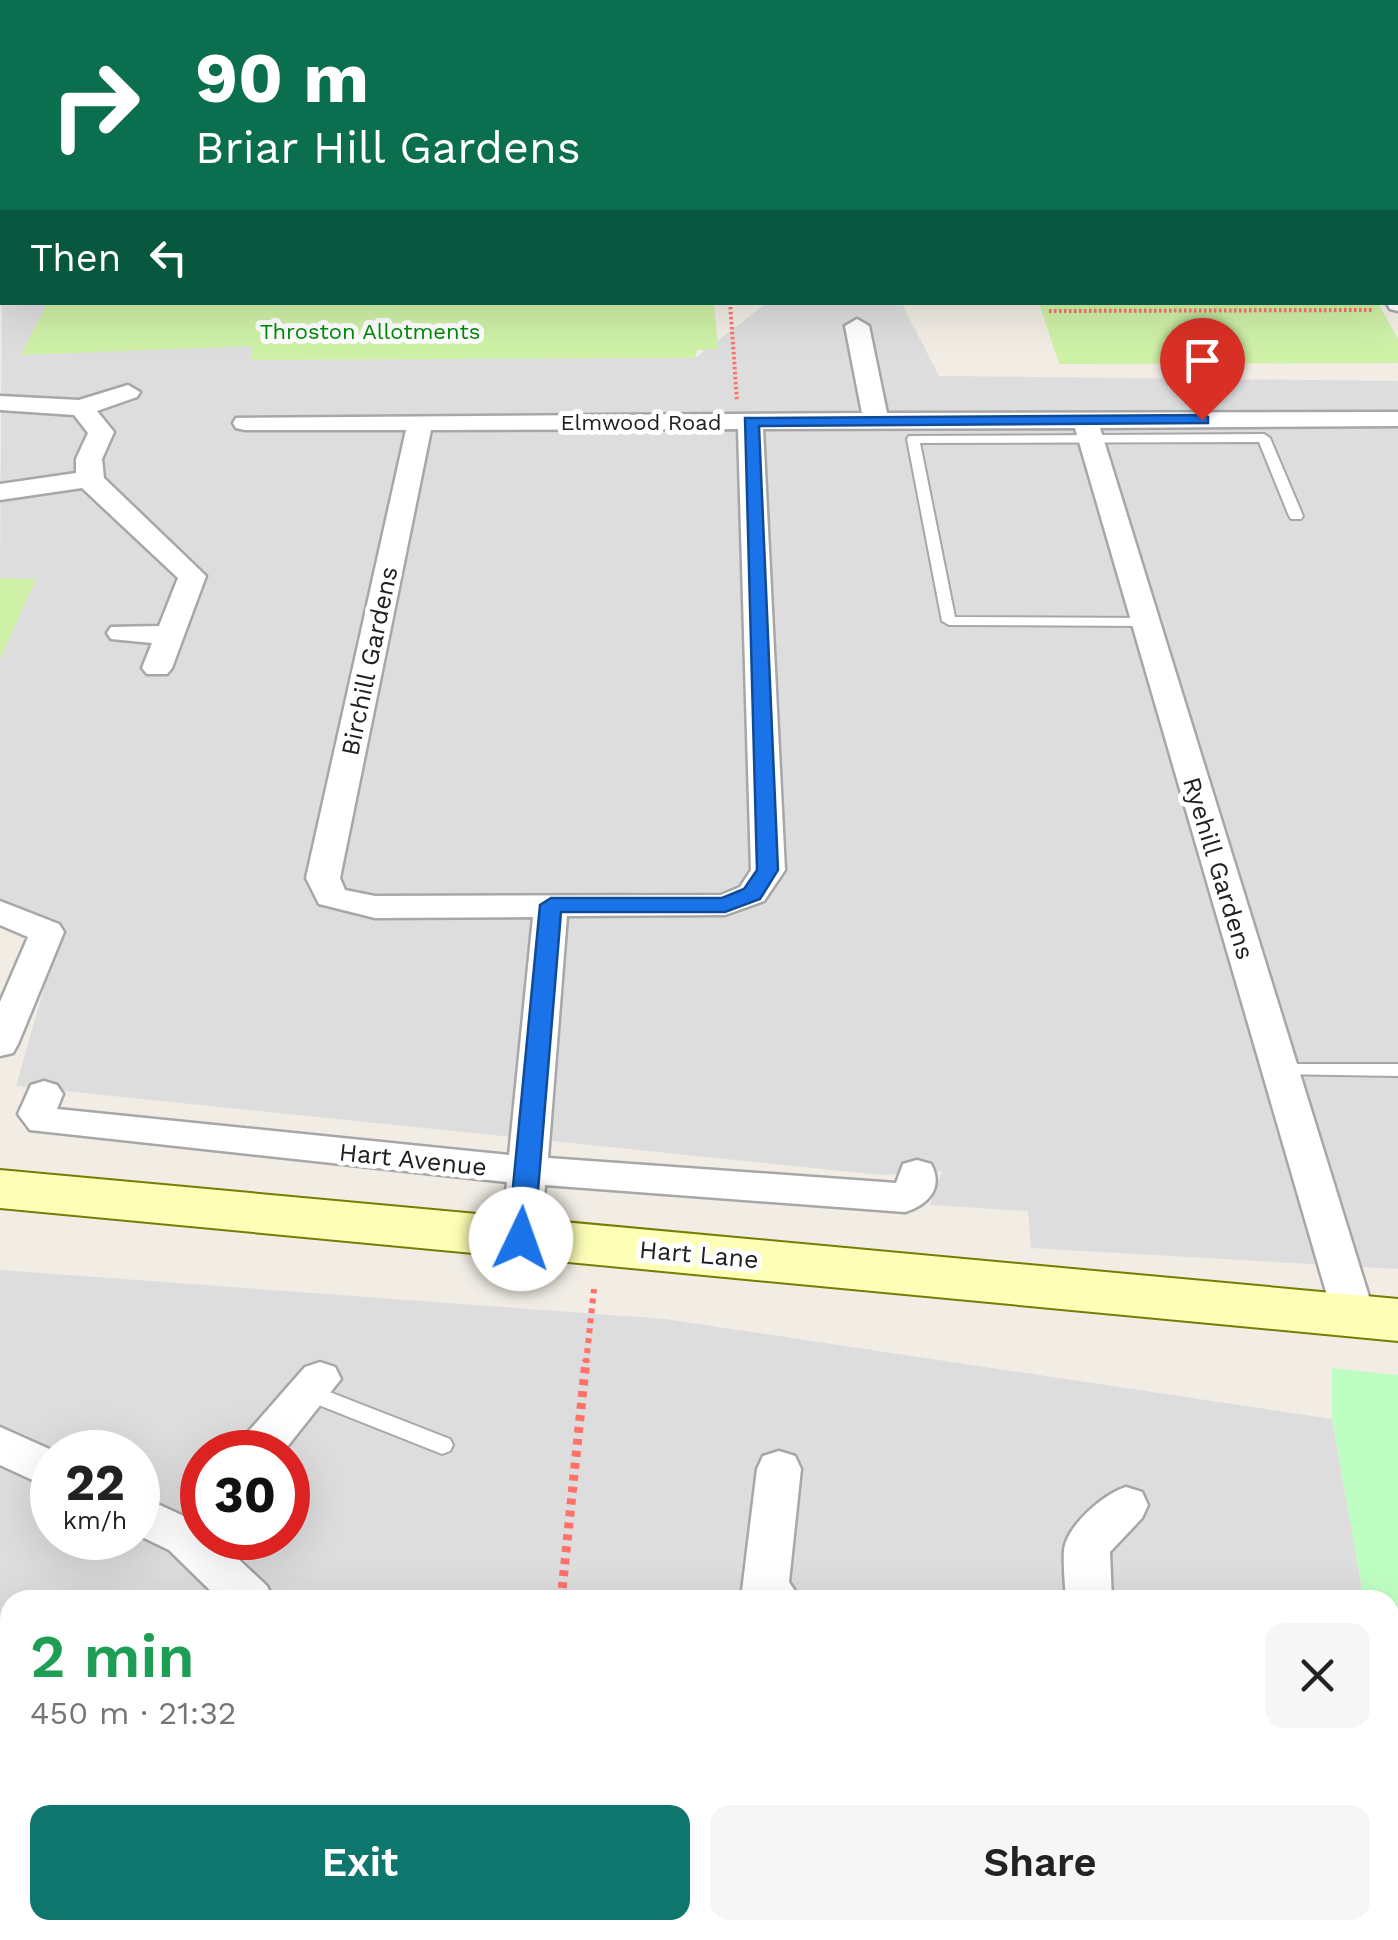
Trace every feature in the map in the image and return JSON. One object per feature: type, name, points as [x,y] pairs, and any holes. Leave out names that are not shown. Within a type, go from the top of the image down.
[{"type":"street","points":[[857,326],[876,421]]},
{"type":"street","points":[[0,403],[81,408],[128,392]]},
{"type":"street","points":[[81,408],[100,432],[87,456],[94,486],[192,576],[157,668]]},
{"type":"street","name":"Elmwood Road","points":[[245,423],[876,421],[1087,428],[1398,420]]},
{"type":"street","points":[[521,1239],[551,905],[725,905],[752,894],[768,870],[744,422]]},
{"type":"street","name":"Birchill Gardens","points":[[420,423],[323,878],[331,898],[375,907],[551,905]]},
{"type":"street","name":"Ryehill Gardens","points":[[1087,428],[1280,1070],[1376,1318]]},
{"type":"street","points":[[0,492],[90,479]]},
{"type":"street","points":[[121,633],[170,634]]},
{"type":"street","points":[[0,912],[47,932],[0,1044]]},
{"type":"street","name":"Hart Avenue","points":[[44,1094],[37,1114],[43,1121],[525,1170],[905,1198],[915,1190],[918,1174]]},
{"type":"street","name":"Hart Lane","points":[[0,1189],[1376,1318]]},
{"type":"street","points":[[276,1430],[314,1385]]},
{"type":"street","points":[[0,1445],[30,1460]]},
{"type":"street","points":[[766,1590],[779,1469]]},
{"type":"street","points":[[1089,1590],[1087,1546],[1126,1505]]},
{"type":"street","points":[[220,1560],[243,1590]]},
{"type":"lane","points":[[1145,622],[949,620],[913,438],[1087,428],[1264,438],[1296,516]]},
{"type":"lane","points":[[1280,1070],[1398,1070]]},
{"type":"lane","points":[[314,1385],[442,1445]]},
{"type":"path","points":[[730,305],[744,422]]},
{"type":"path","points":[[1049,311],[1391,305]]},
{"type":"path","points":[[563,1590],[594,1288]]},
{"type":"shaded area","points":[[2,305],[47,305],[22,353],[253,346],[252,360],[695,358],[764,305],[903,305],[939,376],[1398,381],[1398,1269],[1031,1248],[1028,1211],[930,1205],[942,1171],[881,1175],[16,1086],[61,928],[0,909],[0,659],[35,579],[0,578]]},
{"type":"shaded area","points":[[0,1270],[665,1319],[1332,1419],[1362,1590],[0,1590]]},
{"type":"green space","name":"Throston Allotments","points":[[46,305],[714,305],[718,349],[697,350],[695,358],[251,360],[252,346],[21,355]]},
{"type":"green space","points":[[1040,305],[1379,305],[1398,339],[1398,363],[1059,364]]},
{"type":"green space","points":[[0,578],[36,579],[0,659]]},
{"type":"green space","points":[[1332,1368],[1398,1375],[1398,1590],[1362,1590],[1332,1419]]},
{"type":"route","points":[[521,1239],[551,905],[725,905],[752,894],[768,870],[750,422],[1202,420]]}]
